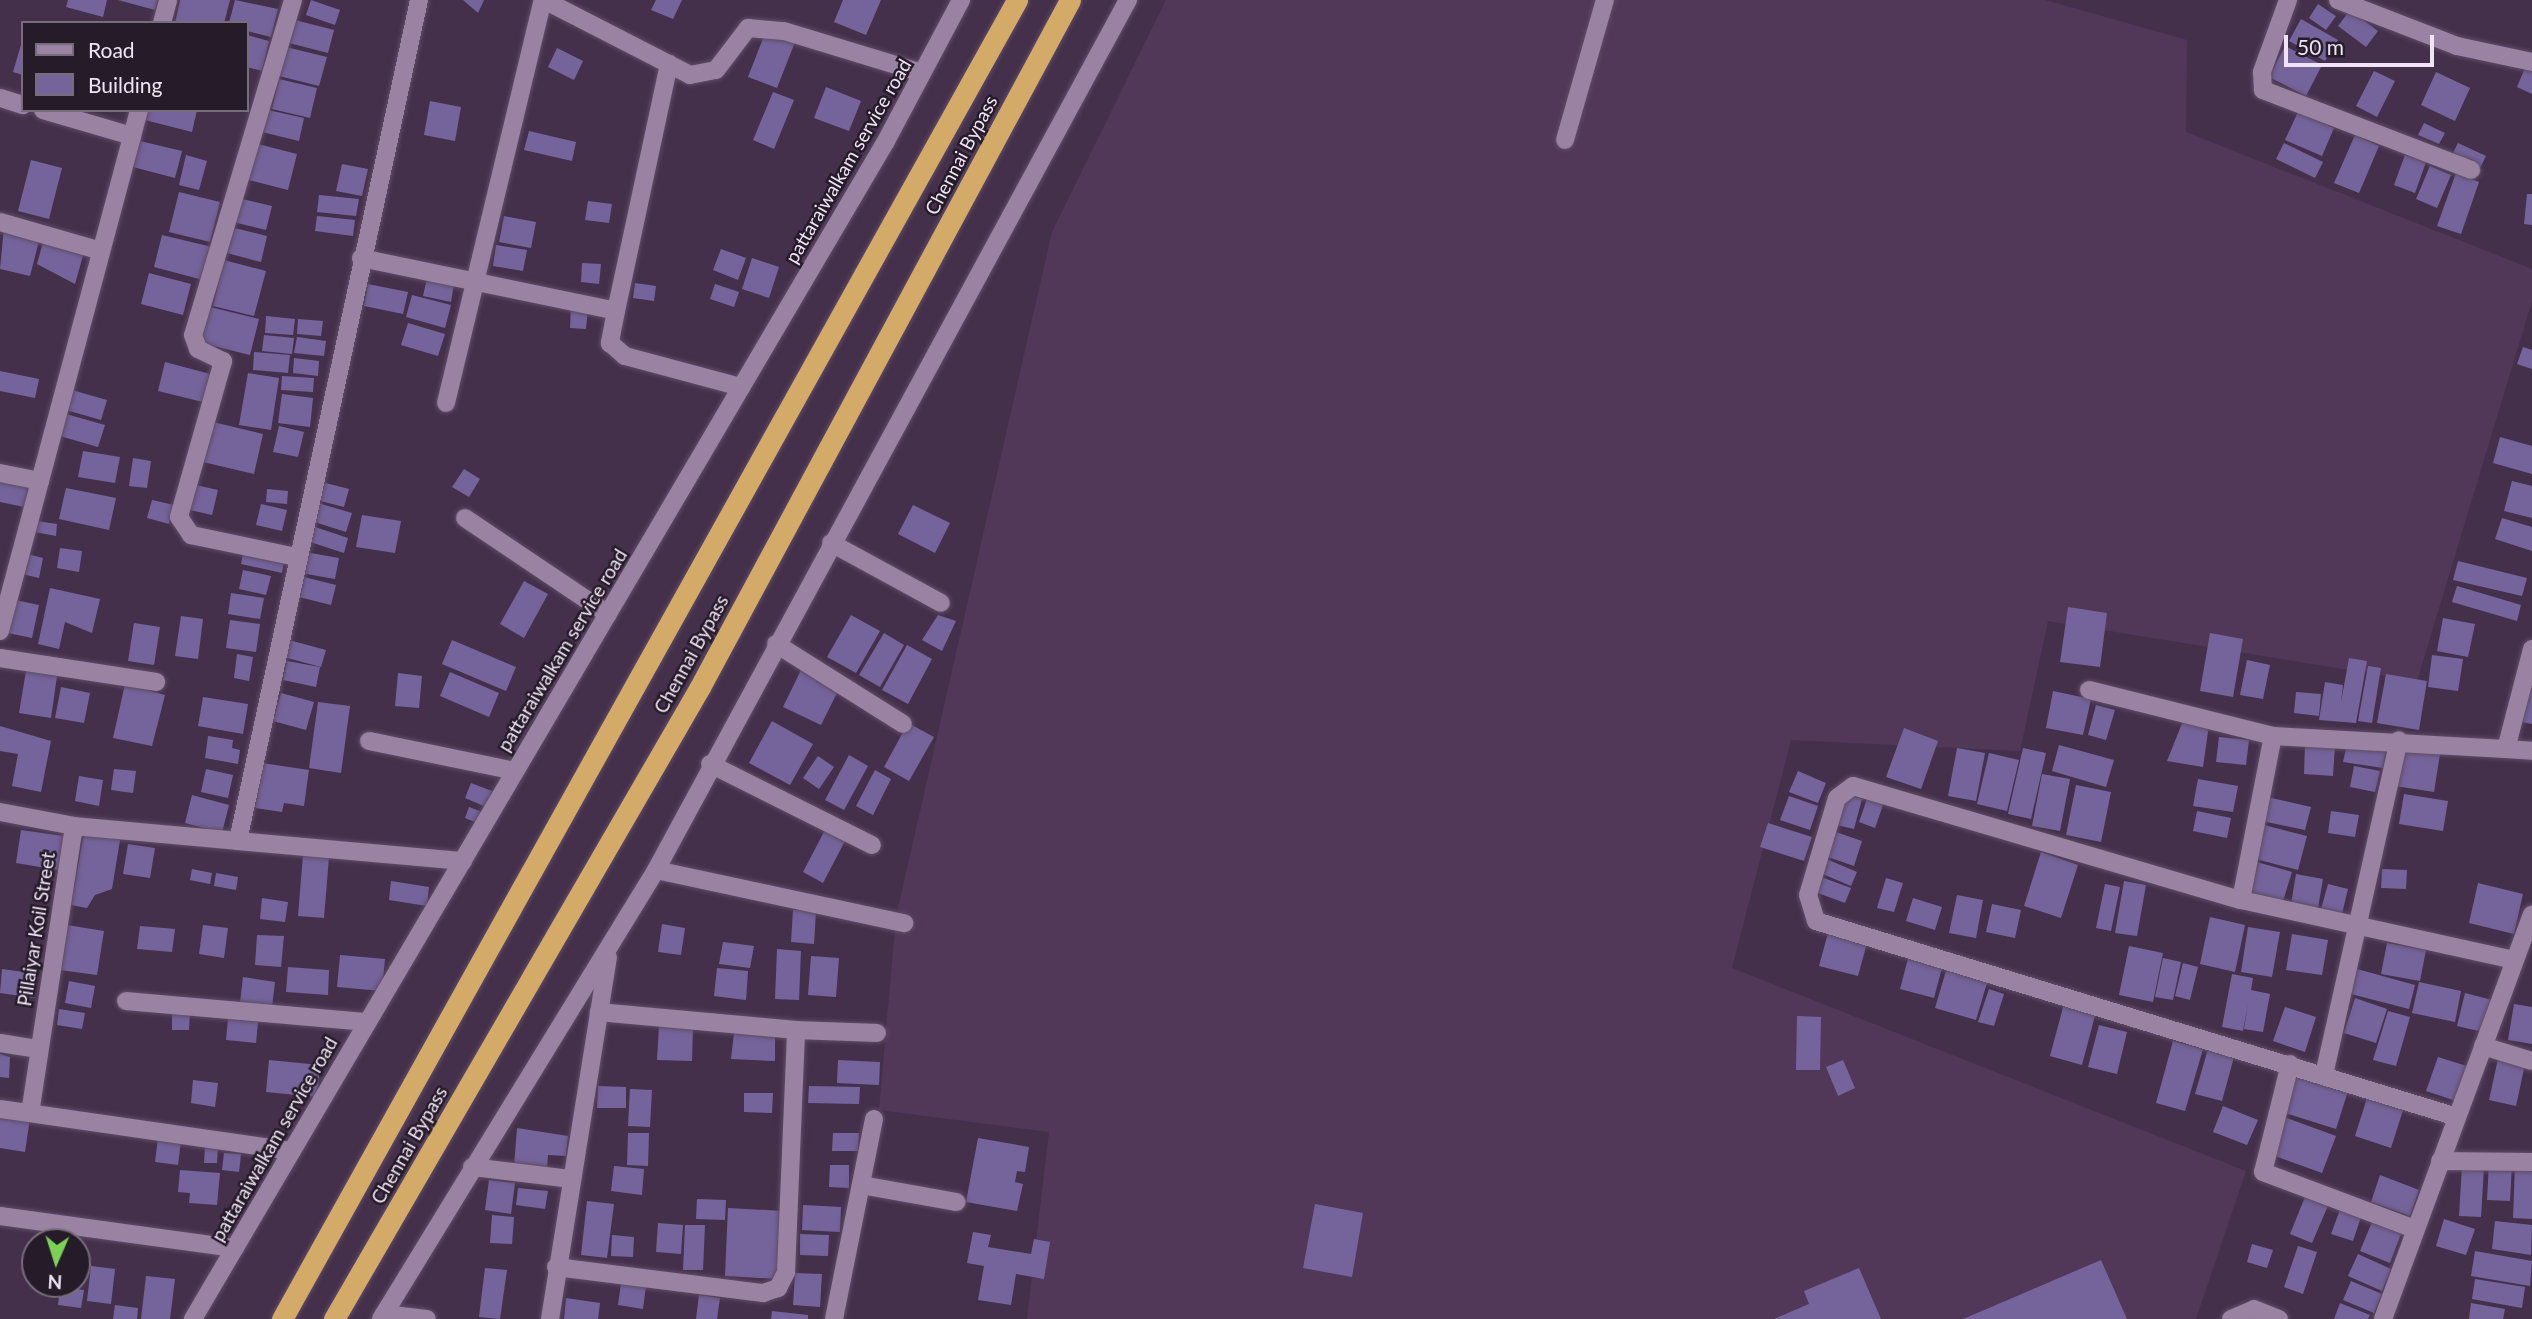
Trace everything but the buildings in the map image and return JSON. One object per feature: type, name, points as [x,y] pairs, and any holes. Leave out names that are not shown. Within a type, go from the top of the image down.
[{"type":"highway","name":"Chennai Bypass","points":[[282,1319],[1017,0]]},
{"type":"highway","name":"Chennai Bypass","points":[[334,1319],[700,687],[1070,0]]},
{"type":"street","points":[[163,21],[168,0]]},
{"type":"street","points":[[293,0],[193,335],[198,349],[223,361],[179,517],[191,535],[296,557]]},
{"type":"street","points":[[237,841],[296,557],[419,0]]},
{"type":"street","name":"pattaraiwalkam service road","points":[[193,1319],[741,387],[922,73],[961,0]]},
{"type":"street","points":[[427,1319],[383,1316],[656,870],[710,764],[1128,0]]},
{"type":"street","points":[[1565,140],[1605,0]]},
{"type":"street","points":[[2288,0],[2262,72],[2263,90],[2471,170]]},
{"type":"street","points":[[2338,0],[2457,46],[2532,62]]},
{"type":"street","points":[[446,403],[472,286],[544,1],[690,75],[716,70],[748,28],[784,31],[922,73]]},
{"type":"street","points":[[669,64],[610,343],[625,356],[741,387]]},
{"type":"street","points":[[1,98],[21,103]]},
{"type":"street","points":[[50,112],[132,136]]},
{"type":"street","points":[[0,631],[138,112]]},
{"type":"street","points":[[0,222],[101,251]]},
{"type":"street","points":[[361,258],[472,286],[617,311]]},
{"type":"street","points":[[0,472],[40,481]]},
{"type":"street","points":[[465,518],[608,614]]},
{"type":"street","points":[[831,542],[941,603]]},
{"type":"street","points":[[776,644],[903,723]]},
{"type":"street","points":[[2506,749],[2532,649]]},
{"type":"street","points":[[0,658],[156,682]]},
{"type":"street","points":[[2089,690],[2273,736],[2399,740],[2532,751]]},
{"type":"street","points":[[2241,900],[2273,736]]},
{"type":"street","points":[[2325,1075],[2399,740]]},
{"type":"street","points":[[369,741],[515,771]]},
{"type":"street","points":[[710,764],[872,845]]},
{"type":"street","points":[[2457,1117],[1816,921],[1808,909],[1837,798],[1853,786],[2241,900],[2358,930],[2515,960]]},
{"type":"street","points":[[0,812],[74,826],[463,861]]},
{"type":"street","name":"Pillaiyar Koil Street","points":[[30,1113],[74,826]]},
{"type":"street","points":[[656,870],[904,923]]},
{"type":"street","points":[[2383,1319],[2532,915]]},
{"type":"street","points":[[550,1319],[556,1267],[609,947]]},
{"type":"street","points":[[126,1001],[368,1022]]},
{"type":"street","points":[[599,1012],[796,1030],[877,1033]]},
{"type":"street","points":[[556,1267],[764,1293],[778,1288],[786,1272],[796,1030]]},
{"type":"street","points":[[0,1043],[39,1049]]},
{"type":"street","points":[[2483,1046],[2532,1061]]},
{"type":"street","points":[[2290,1064],[2263,1172],[2415,1228]]},
{"type":"street","points":[[0,1109],[291,1152]]},
{"type":"street","points":[[834,1319],[873,1119]]},
{"type":"street","points":[[2440,1161],[2532,1162]]},
{"type":"street","points":[[472,1167],[571,1179]]},
{"type":"street","points":[[861,1185],[956,1202]]},
{"type":"street","points":[[0,1216],[235,1248]]},
{"type":"street","points":[[2231,1319],[2253,1309],[2278,1319]]},
{"type":"shaded area","points":[[1166,0],[2045,0],[2187,40],[2186,132],[2532,269],[2532,301],[2417,681],[2048,621],[2020,751],[1791,740],[1732,968],[2246,1171],[2196,1319],[1027,1319],[1049,1132],[879,1110],[896,917],[1052,232]]}]
